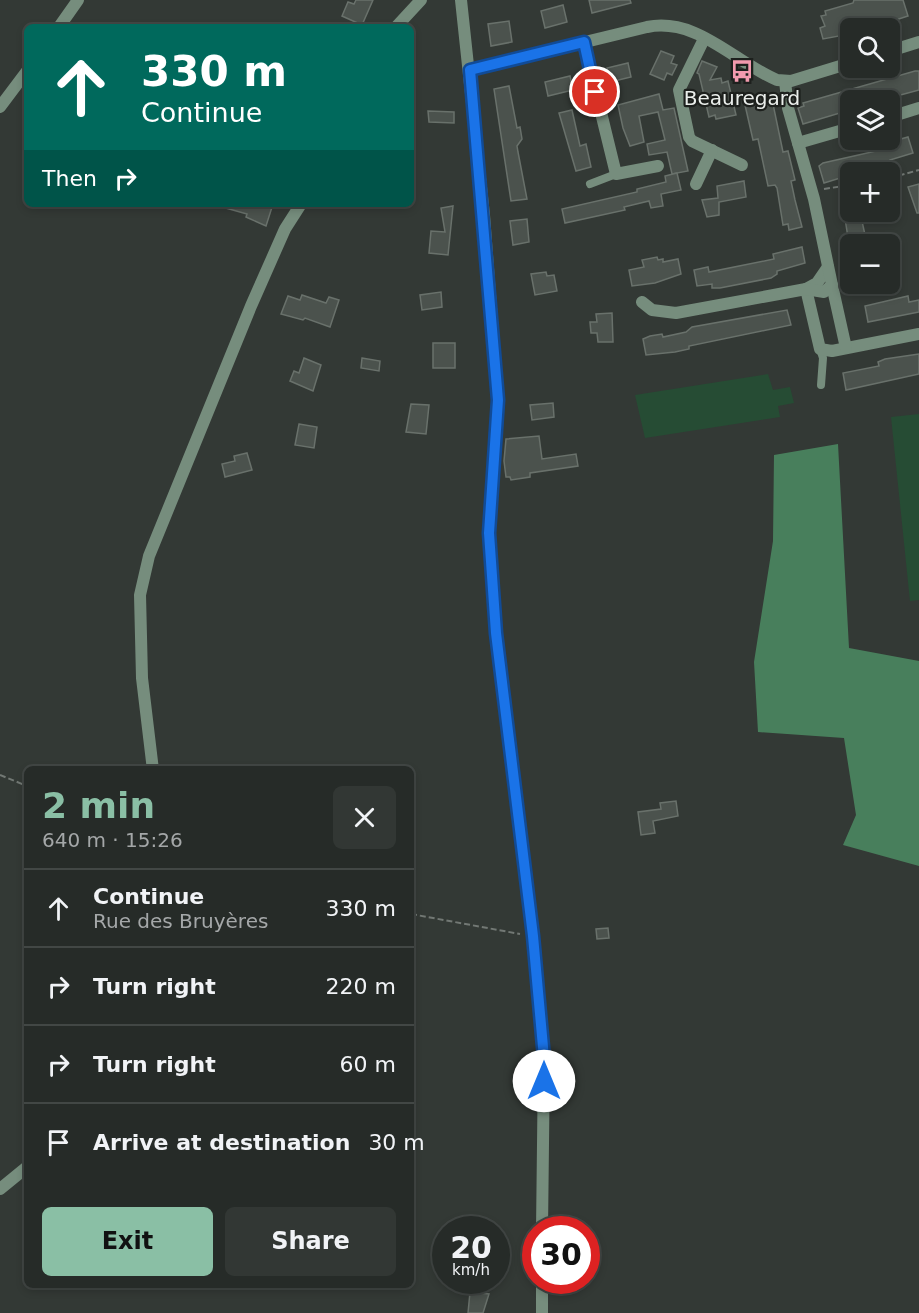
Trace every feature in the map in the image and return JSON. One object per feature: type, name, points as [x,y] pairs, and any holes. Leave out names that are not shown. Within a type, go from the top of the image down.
[{"type":"street","points":[[61,24],[78,0]]},
{"type":"street","points":[[399,24],[421,0]]},
{"type":"street","points":[[461,0],[470,70],[498,400],[489,533],[496,633],[533,936],[544,1058],[542,1216]]},
{"type":"street","points":[[470,70],[659,25],[678,26],[770,77],[785,81],[840,66]]},
{"type":"street","points":[[704,39],[679,90],[689,137],[742,165]]},
{"type":"street","points":[[584,42],[615,174],[658,166]]},
{"type":"street","points":[[900,48],[919,42]]},
{"type":"street","points":[[0,107],[24,75]]},
{"type":"street","points":[[785,81],[788,108],[812,190],[846,348]]},
{"type":"street","points":[[900,114],[919,108]]},
{"type":"street","points":[[798,143],[840,131]]},
{"type":"street","points":[[696,184],[712,150]]},
{"type":"street","points":[[153,766],[142,678],[140,594],[149,556],[285,229],[299,207]]},
{"type":"street","points":[[642,302],[652,310],[676,313],[806,288],[817,283],[828,267]]},
{"type":"street","points":[[806,288],[824,292],[832,285]]},
{"type":"street","points":[[806,288],[820,349],[832,351],[919,334]]},
{"type":"street","points":[[0,1189],[24,1169]]},
{"type":"street","points":[[542,1294],[542,1313]]},
{"type":"lane","points":[[590,184],[615,174]]},
{"type":"lane","points":[[820,349],[823,358],[821,385]]},
{"type":"path","points":[[900,175],[919,170]]},
{"type":"path","points":[[812,190],[840,186]]},
{"type":"path","points":[[0,775],[24,785]]},
{"type":"path","points":[[414,915],[533,936]]},
{"type":"green space","points":[[768,374],[773,390],[790,387],[794,403],[778,406],[780,417],[645,438],[635,395]]},
{"type":"green space","points":[[919,414],[919,600],[910,601],[891,417]]},
{"type":"green space","points":[[838,444],[849,648],[919,661],[919,866],[843,845],[856,815],[844,738],[758,732],[754,662],[773,541],[774,455]]},
{"type":"building","points":[[356,0],[373,0],[362,24],[342,16],[348,2],[354,4]]},
{"type":"building","points":[[589,0],[630,0],[631,3],[592,13]]},
{"type":"building","points":[[854,0],[903,0],[908,16],[900,19],[840,18],[840,36],[823,39],[820,28],[825,26],[821,16],[826,15],[825,11],[853,3]]},
{"type":"building","points":[[563,5],[567,22],[545,28],[541,11]]},
{"type":"building","points":[[509,21],[512,42],[491,46],[488,24]]},
{"type":"building","points":[[661,51],[674,56],[671,63],[677,65],[672,75],[667,73],[664,80],[650,74]]},
{"type":"building","points":[[702,61],[717,67],[710,80],[721,78],[722,83],[728,81],[736,115],[716,119],[715,115],[709,117],[697,73]]},
{"type":"building","points":[[628,63],[631,77],[610,82],[607,68]]},
{"type":"building","points":[[919,71],[919,90],[900,95],[900,90],[848,90],[890,78],[900,78],[900,75]]},
{"type":"building","points":[[570,76],[573,90],[548,96],[545,82]]},
{"type":"building","points":[[509,86],[517,128],[520,127],[522,139],[517,146],[527,199],[511,201],[494,89]]},
{"type":"building","points":[[840,92],[840,113],[803,124],[798,108],[804,106],[803,103]]},
{"type":"building","points":[[659,94],[663,110],[674,108],[688,171],[672,174],[667,152],[649,155],[647,144],[665,140],[658,112],[639,116],[644,142],[630,146],[623,128],[618,105]]},
{"type":"building","points":[[765,101],[766,106],[773,104],[783,152],[788,151],[795,180],[791,181],[802,227],[789,230],[788,224],[783,225],[777,188],[775,185],[768,186],[758,139],[753,140],[745,105]]},
{"type":"building","points":[[572,110],[580,146],[586,144],[591,167],[576,171],[559,113]]},
{"type":"building","points":[[428,111],[454,112],[454,123],[429,122]]},
{"type":"building","points":[[908,137],[913,153],[890,160],[891,162],[840,162],[840,178],[824,183],[819,166],[823,163],[881,150],[900,150],[900,139]]},
{"type":"building","points":[[677,173],[681,190],[661,194],[663,206],[651,208],[649,201],[624,207],[625,210],[565,223],[562,209],[637,192],[637,189],[666,182],[665,176]]},
{"type":"building","points":[[744,181],[746,197],[719,202],[719,215],[707,217],[702,200],[718,198],[717,186]]},
{"type":"building","points":[[919,184],[919,213],[917,213],[908,187]]},
{"type":"building","points":[[453,206],[448,255],[429,253],[431,231],[445,232],[441,208]]},
{"type":"building","points":[[222,207],[272,207],[266,226],[246,217],[247,214]]},
{"type":"building","points":[[527,219],[529,242],[513,245],[510,221]]},
{"type":"building","points":[[846,222],[862,222],[865,234],[847,234]]},
{"type":"building","points":[[802,247],[805,263],[777,271],[777,274],[771,278],[720,288],[712,288],[712,284],[697,286],[694,270],[708,267],[709,272],[774,259],[773,254]]},
{"type":"building","points":[[657,257],[658,260],[663,259],[663,262],[678,259],[681,274],[655,283],[632,286],[629,270],[644,267],[642,260]]},
{"type":"building","points":[[546,272],[547,276],[554,275],[557,291],[535,295],[531,274]]},
{"type":"building","points":[[441,292],[442,307],[422,310],[420,295]]},
{"type":"building","points":[[302,295],[326,303],[329,297],[339,300],[330,327],[305,318],[303,320],[281,314],[288,296],[300,300]]},
{"type":"building","points":[[908,296],[909,302],[919,300],[919,312],[868,322],[865,306]]},
{"type":"building","points":[[787,310],[791,325],[689,346],[689,349],[675,352],[646,355],[643,339],[650,336],[662,334],[663,337],[686,332],[692,327]]},
{"type":"building","points":[[612,313],[613,342],[598,342],[597,333],[591,333],[590,322],[597,322],[596,314]]},
{"type":"building","points":[[433,343],[455,343],[455,368],[433,368]]},
{"type":"building","points":[[919,354],[919,374],[846,390],[843,373],[879,366],[878,362],[885,359]]},
{"type":"building","points":[[304,358],[321,365],[313,391],[290,381],[294,371],[299,373]]},
{"type":"building","points":[[362,358],[380,361],[379,371],[361,368]]},
{"type":"building","points":[[553,403],[554,417],[532,420],[530,405]]},
{"type":"building","points":[[411,404],[429,405],[426,434],[406,432]]},
{"type":"building","points":[[299,424],[317,427],[314,448],[295,445]]},
{"type":"building","points":[[539,436],[542,459],[576,454],[578,466],[530,473],[530,477],[511,480],[510,477],[506,477],[504,461],[506,439]]},
{"type":"building","points":[[247,453],[252,470],[225,477],[222,464],[235,461],[234,456]]},
{"type":"building","points":[[676,801],[678,816],[653,821],[655,833],[641,835],[638,812],[661,809],[660,803]]},
{"type":"building","points":[[608,928],[609,938],[597,939],[596,929]]},
{"type":"building","points":[[470,1294],[489,1294],[483,1313],[468,1313]]},
{"type":"place","name":"Beauregard","points":[[742,71]]},
{"type":"route","points":[[544,1081],[533,936],[496,633],[489,533],[498,400],[470,70],[584,42],[595,92]]}]
